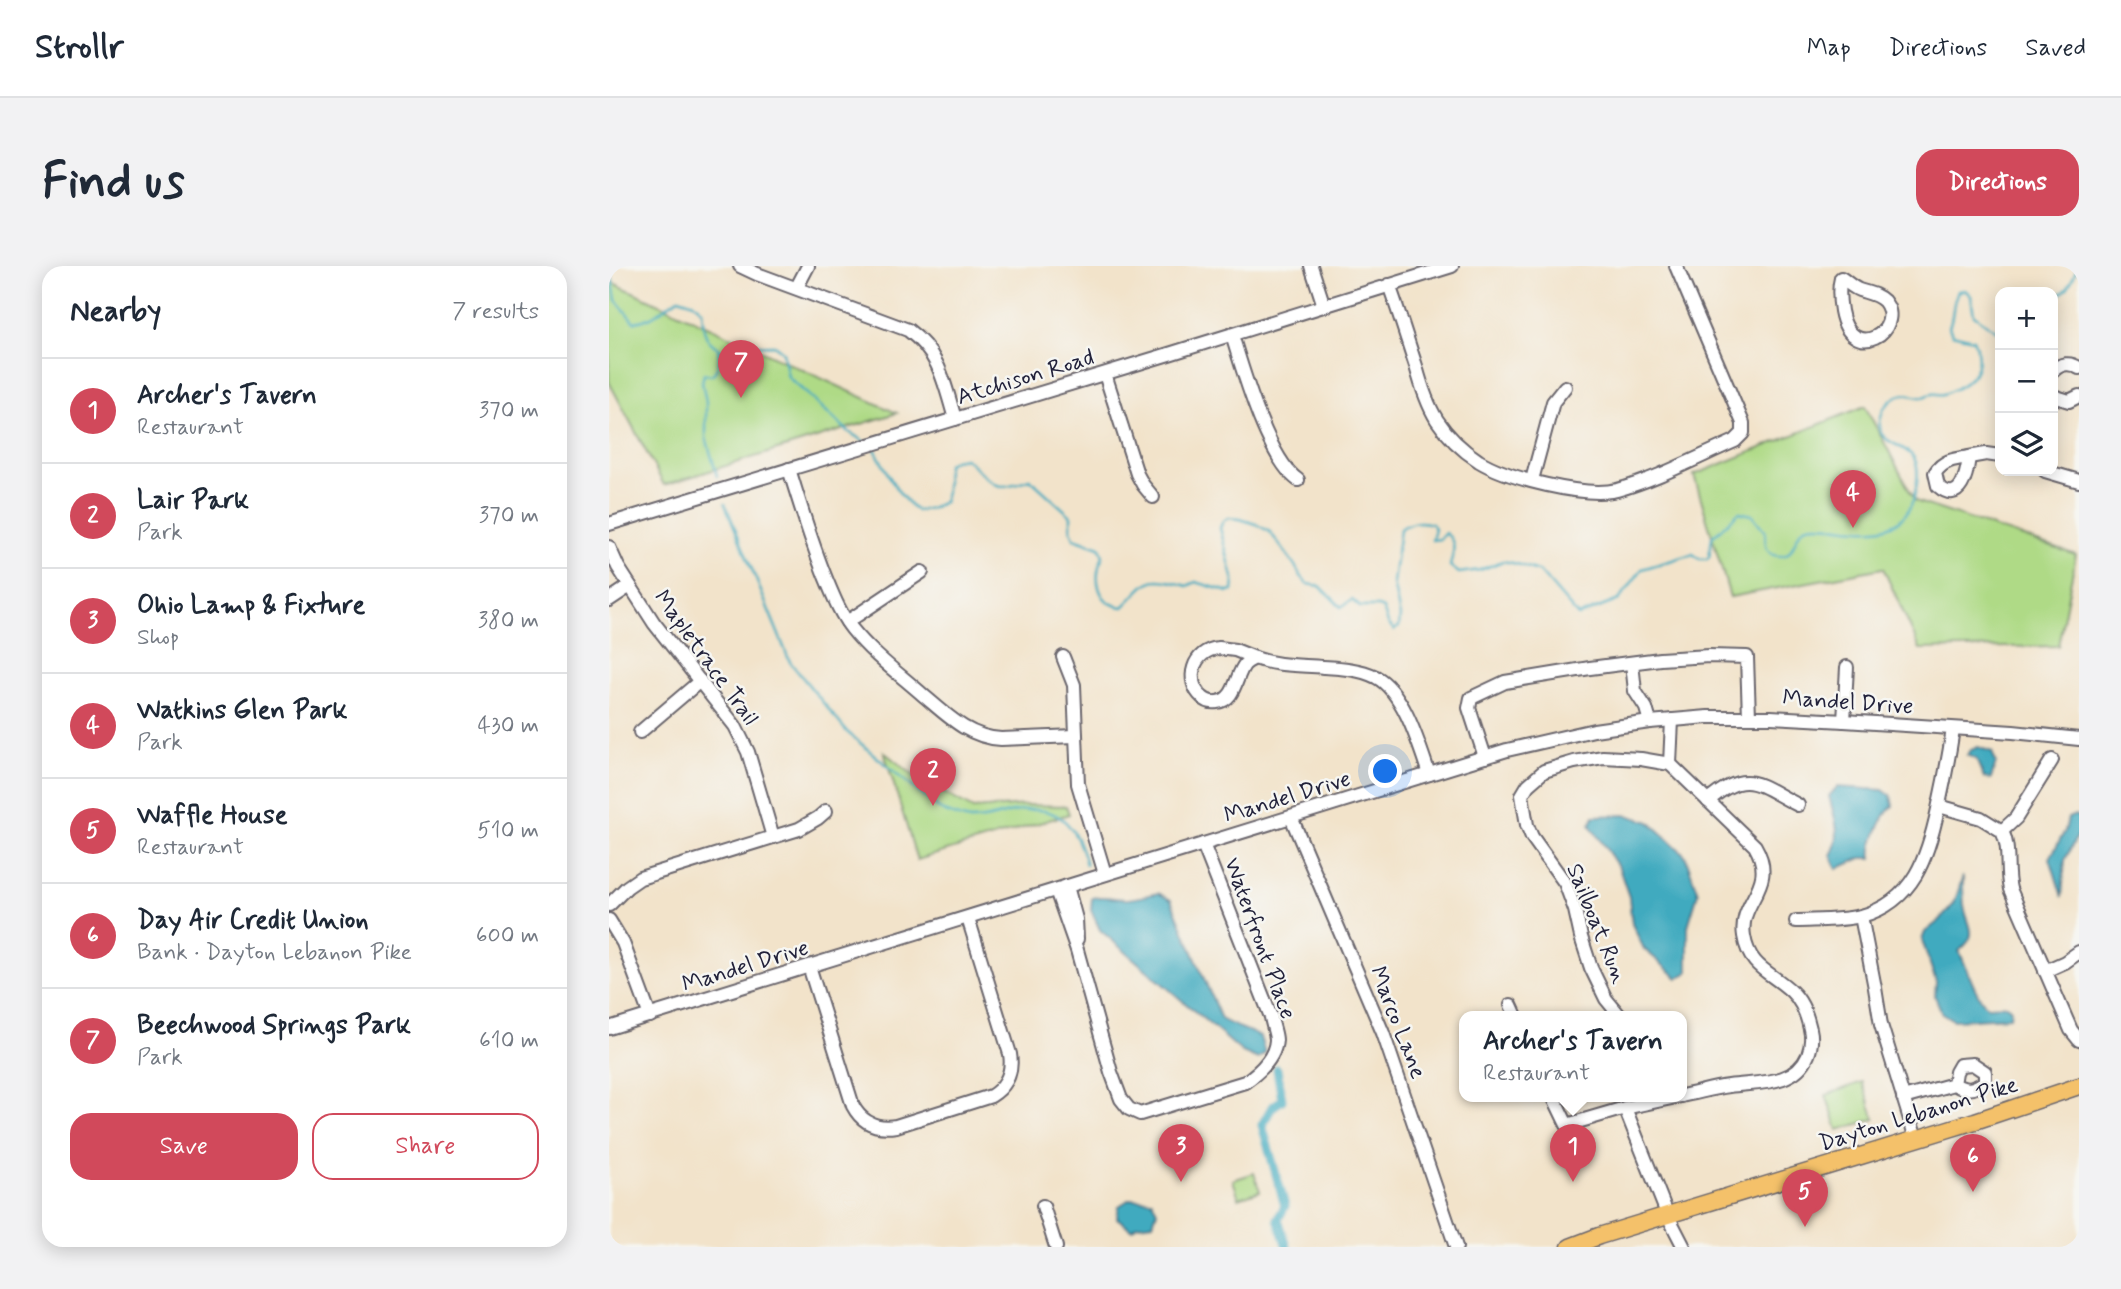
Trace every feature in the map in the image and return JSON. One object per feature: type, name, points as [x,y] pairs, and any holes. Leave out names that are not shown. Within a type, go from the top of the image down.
[{"type":"main road","name":"Dayton Lebanon Pike","points":[[1570,1247],[2079,1086]]},
{"type":"street","points":[[740,266],[898,325],[919,339],[932,353],[939,368],[955,419]]},
{"type":"street","points":[[797,287],[808,266]]},
{"type":"street","points":[[1311,266],[1324,306]]},
{"type":"street","name":"Atchison Road","points":[[609,524],[1452,266]]},
{"type":"street","points":[[1389,285],[1425,394],[1441,426],[1456,443],[1495,470],[1577,491],[1603,492],[1659,474],[1735,441],[1744,430],[1676,266]]},
{"type":"street","points":[[1842,272],[1850,285],[1879,296],[1887,306],[1887,326],[1878,336],[1857,338],[1847,331],[1840,303],[1842,272]]},
{"type":"street","points":[[1232,335],[1259,414],[1282,463],[1298,480]]},
{"type":"street","points":[[2058,367],[2069,363],[2079,368]]},
{"type":"street","points":[[1105,374],[1137,474],[1153,497]]},
{"type":"street","points":[[1532,480],[1553,402],[1565,387]]},
{"type":"street","points":[[2058,398],[2069,401],[2079,396]]},
{"type":"street","points":[[1969,457],[1995,455]]},
{"type":"street","points":[[789,469],[813,543],[837,603],[847,622],[873,652],[971,733],[1001,739],[1075,736]]},
{"type":"street","points":[[2058,475],[2079,481]]},
{"type":"street","name":"Mapletrace Trail","points":[[609,547],[654,623],[723,710],[742,739],[773,837]]},
{"type":"street","points":[[847,622],[922,572]]},
{"type":"street","points":[[609,600],[630,586]]},
{"type":"street","points":[[1255,658],[1245,664],[1230,696],[1224,700],[1213,703],[1207,701],[1195,688],[1193,670],[1198,657],[1205,650],[1227,648],[1289,666],[1350,669],[1375,677],[1392,690],[1429,774]]},
{"type":"street","points":[[1485,757],[1469,708],[1472,698],[1489,688],[1518,679],[1632,663],[1709,656],[1747,657],[1749,717]]},
{"type":"street","points":[[1063,657],[1074,685],[1078,784],[1105,874]]},
{"type":"street","points":[[1632,663],[1635,691],[1646,708],[1650,722]]},
{"type":"street","points":[[1844,721],[1847,667]]},
{"type":"street","points":[[640,732],[699,681]]},
{"type":"street","name":"Mandel Drive","points":[[609,1028],[1429,774],[1559,737],[1650,722],[1749,717],[2013,732],[2079,739]]},
{"type":"street","points":[[1672,720],[1670,765],[1755,846],[1762,858],[1764,870],[1761,884],[1745,917],[1744,935],[1757,966],[1791,991],[1801,1004],[1811,1035],[1810,1050],[1804,1065],[1794,1075],[1687,1094]]},
{"type":"street","points":[[1796,921],[1861,916],[1893,901],[1912,882],[1928,850],[1948,768],[1953,729]]},
{"type":"street","name":"Sailboat Run","points":[[1615,1011],[1606,999],[1591,968],[1565,883],[1532,837],[1522,795],[1528,785],[1544,771],[1574,762],[1603,757],[1641,759],[1670,765]]},
{"type":"street","points":[[2001,831],[2016,818],[2052,760]]},
{"type":"street","points":[[1708,801],[1723,787],[1737,781],[1750,781],[1798,805]]},
{"type":"street","points":[[1939,807],[1981,818],[2001,831],[2008,850],[2007,878],[2010,889],[2071,1030],[2079,1040]]},
{"type":"street","points":[[609,905],[640,878],[773,837],[809,824],[826,811]]},
{"type":"street","name":"Marco Lane","points":[[1291,817],[1383,1033],[1456,1247]]},
{"type":"street","name":"Waterfront Place","points":[[1061,888],[1076,919],[1077,950],[1111,1072],[1121,1099],[1129,1109],[1140,1114],[1245,1083],[1257,1074],[1269,1058],[1276,1041],[1271,1017],[1203,844]]},
{"type":"street","points":[[1861,916],[1881,1025],[1916,1139]]},
{"type":"street","points":[[810,967],[856,1113],[865,1121],[880,1127],[896,1126],[991,1096],[1003,1087],[1009,1076],[1010,1054],[968,918]]},
{"type":"street","points":[[609,920],[623,943],[650,1016]]},
{"type":"street","points":[[2045,971],[2066,962],[2079,952]]},
{"type":"street","points":[[1903,1098],[1954,1084]]},
{"type":"street","points":[[1556,1102],[1567,1125],[1652,1102]]},
{"type":"street","points":[[1625,1108],[1668,1216],[1684,1247]]},
{"type":"street","points":[[1043,1206],[1056,1247]]},
{"type":"green space","points":[[609,281],[897,413],[664,485],[609,382]]},
{"type":"green space","points":[[1865,406],[1915,501],[2076,555],[2058,646],[1920,649],[1883,568],[1730,597],[1694,475]]},
{"type":"green space","points":[[884,752],[917,778],[973,809],[1026,805],[1066,806],[1069,814],[917,860]]},
{"type":"green space","points":[[1862,1082],[1875,1119],[1838,1130],[1826,1095]]},
{"type":"green space","points":[[1254,1173],[1260,1191],[1239,1198],[1233,1180]]},
{"type":"water","points":[[1978,747],[1992,752],[1996,763],[1991,779],[1984,778],[1976,759],[1967,755]]},
{"type":"water","points":[[1837,787],[1883,790],[1891,796],[1893,806],[1878,830],[1872,858],[1861,858],[1837,869],[1831,855],[1837,833],[1829,796]]},
{"type":"water","points":[[1627,815],[1650,822],[1685,855],[1698,893],[1688,926],[1688,972],[1678,978],[1644,949],[1632,924],[1629,897],[1619,868],[1590,825],[1594,816]]},
{"type":"water","points":[[2075,815],[2079,817],[2079,832],[2065,860],[2062,897],[2050,858],[2065,831],[2068,818]]},
{"type":"water","points":[[1963,876],[1964,905],[1971,934],[1966,945],[1959,951],[1983,1001],[1987,1006],[2007,1005],[2011,1009],[2010,1017],[1953,1020],[1942,1013],[1935,996],[1936,982],[1922,940],[1925,932],[1954,904]]},
{"type":"water","points":[[1158,893],[1171,900],[1221,1019],[1260,1037],[1265,1053],[1258,1059],[1242,1052],[1100,930],[1091,910],[1092,898],[1128,899]]},
{"type":"water","points":[[1130,1199],[1152,1200],[1157,1211],[1153,1223],[1137,1225],[1132,1229],[1117,1218],[1119,1206]]},
{"type":"waterway","points":[[610,266],[616,300],[634,322],[653,316],[679,298],[694,303],[702,310],[705,334],[710,342],[721,350],[735,346],[774,345],[783,352],[788,377],[849,432],[865,442]]},
{"type":"waterway","points":[[2058,295],[2072,281],[2078,266]]},
{"type":"waterway","points":[[874,447],[897,490],[917,511],[944,502],[947,464],[954,460],[965,458],[997,485],[1012,485],[1030,479],[1071,516],[1074,538],[1100,547],[1103,556],[1098,572],[1099,588],[1107,601],[1114,605],[1123,607],[1144,586],[1156,580],[1187,586],[1196,582],[1233,591],[1234,581],[1220,528],[1228,518],[1240,519],[1270,532],[1308,584],[1320,586],[1341,607],[1352,600],[1360,607],[1383,609],[1394,630],[1399,627],[1400,616],[1393,583],[1400,529],[1419,522],[1432,524],[1435,529],[1432,540],[1440,539],[1445,533],[1449,536],[1453,548],[1450,566],[1459,573],[1480,570],[1503,561],[1540,572],[1578,616],[1619,600],[1642,569],[1693,554],[1700,559],[1707,559],[1712,537],[1739,512],[1752,515],[1765,531],[1768,550],[1778,556],[1788,553],[1798,534],[1808,526],[1876,529],[1896,523],[1911,505],[1916,488],[1917,469],[1910,453],[1887,440],[1880,430],[1884,409],[1897,397],[1905,394],[1922,397],[1946,393],[1957,388],[1974,373],[1978,354],[1973,339],[1952,334],[1949,327],[1958,291],[1965,290],[1971,296],[1974,315],[1995,330]]},
{"type":"waterway","points":[[717,476],[706,437],[706,402],[702,382],[704,374],[712,375],[717,369],[718,350]]},
{"type":"waterway","points":[[725,504],[790,662],[847,732],[939,809],[954,816],[976,820],[1013,812],[1042,810],[1063,819],[1077,838],[1086,865]]},
{"type":"waterway","points":[[1277,1069],[1282,1100],[1272,1107],[1262,1125],[1285,1206],[1278,1219],[1287,1247]]},
{"type":"place","name":"Beechwood Springs Park","points":[[741,398]]},
{"type":"place","name":"Watkins Glen Park","points":[[1853,528]]},
{"type":"place","name":"Lair Park","points":[[933,806]]},
{"type":"place","name":"Ohio Lamp & Fixture","points":[[1181,1182]]},
{"type":"place","name":"Archer's Tavern","points":[[1573,1182]]},
{"type":"place","name":"Day Air Credit Union","points":[[1973,1192]]},
{"type":"place","name":"Waffle House","points":[[1805,1227]]}]
